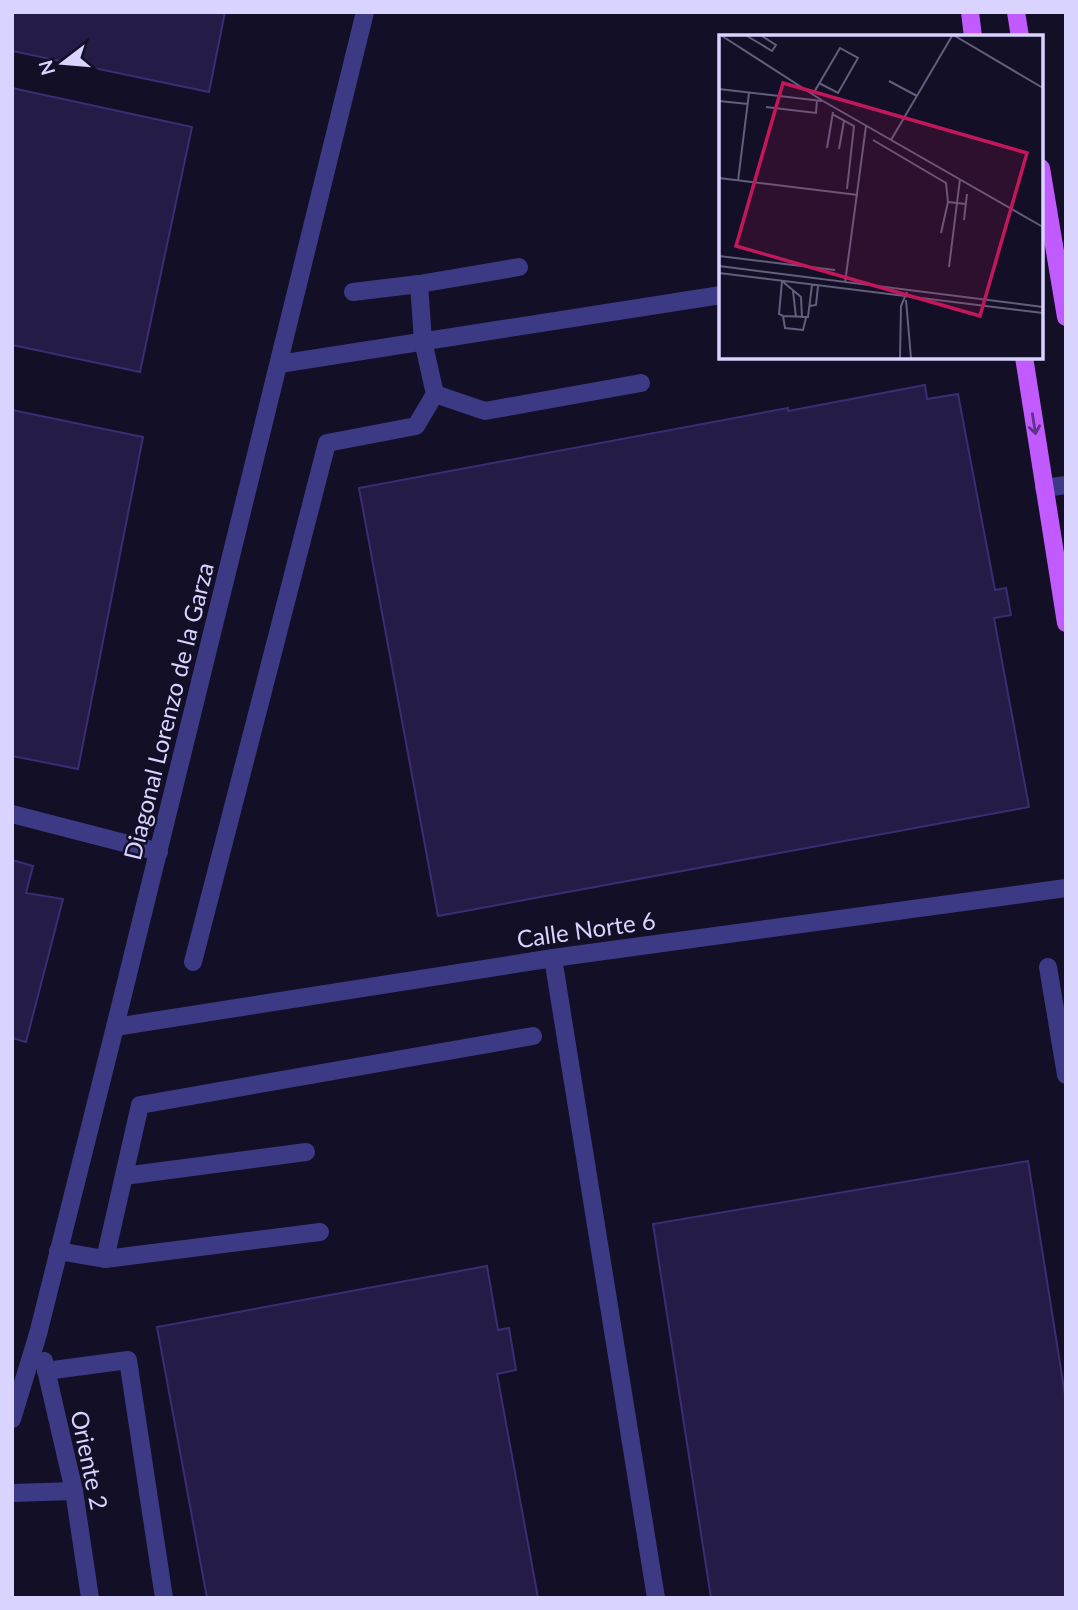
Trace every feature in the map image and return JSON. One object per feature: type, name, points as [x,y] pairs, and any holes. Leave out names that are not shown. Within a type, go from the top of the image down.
[{"type":"main road","points":[[970,12],[974,35]]},
{"type":"main road","points":[[1016,12],[1020,35]]},
{"type":"main road","points":[[1043,180],[1066,317]]},
{"type":"main road","points":[[1024,359],[1066,623]]},
{"type":"street","name":"Diagonal Lorenzo de la Garza","points":[[13,1414],[38,1334],[365,12]]},
{"type":"street","points":[[353,292],[519,267]]},
{"type":"street","points":[[193,962],[327,443],[416,426],[435,394],[423,341],[419,284]]},
{"type":"street","points":[[279,364],[719,295]]},
{"type":"street","points":[[435,394],[485,411],[641,383]]},
{"type":"street","points":[[1044,488],[1066,485]]},
{"type":"street","points":[[12,814],[159,852]]},
{"type":"street","name":"Calle Norte 6","points":[[115,1027],[553,958],[1066,888]]},
{"type":"street","points":[[553,958],[656,1598]]},
{"type":"street","points":[[1048,967],[1066,1075]]},
{"type":"street","points":[[105,1259],[140,1105],[533,1036]]},
{"type":"street","points":[[124,1176],[306,1152]]},
{"type":"street","points":[[58,1251],[105,1259],[320,1232]]},
{"type":"street","name":"Oriente 2","points":[[38,1334],[74,1490],[90,1598]]},
{"type":"street","points":[[46,1371],[128,1360],[164,1598]]},
{"type":"street","points":[[12,1493],[74,1490]]},
{"type":"building","points":[[12,12],[225,12],[209,92],[12,51]]},
{"type":"building","points":[[12,88],[192,127],[140,372],[12,345]]},
{"type":"building","points":[[925,385],[927,399],[958,394],[995,590],[1006,588],[1011,615],[994,618],[1029,807],[438,916],[359,488]]},
{"type":"building","points":[[12,410],[143,437],[78,769],[12,756]]},
{"type":"building","points":[[12,860],[33,866],[26,893],[63,899],[26,1042],[12,1038]]},
{"type":"building","points":[[1028,1161],[1066,1401],[1066,1598],[711,1598],[653,1224]]},
{"type":"building","points":[[487,1266],[498,1330],[509,1328],[516,1370],[497,1374],[538,1598],[207,1598],[157,1327]]}]
